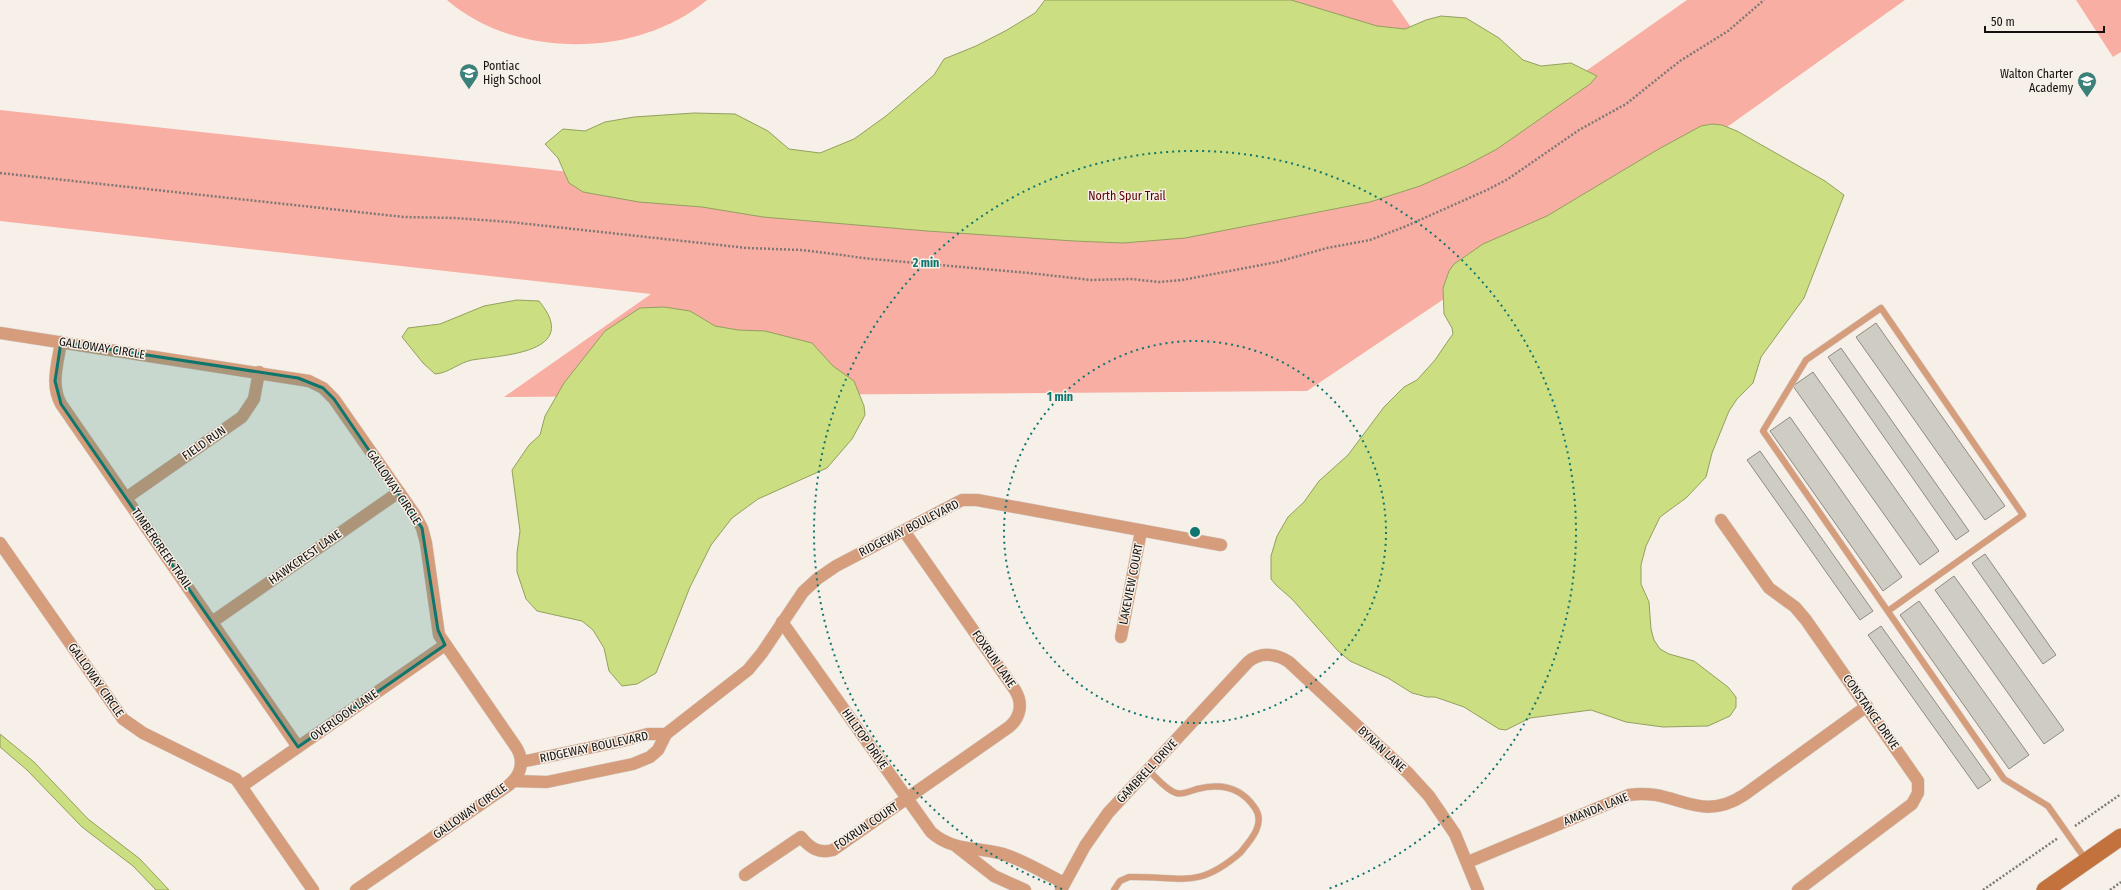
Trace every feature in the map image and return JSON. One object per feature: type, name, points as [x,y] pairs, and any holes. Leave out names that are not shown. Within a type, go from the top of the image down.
[{"type":"main road","points":[[2045,890],[2121,837]]},
{"type":"street","name":"GALLOWAY CIRCLE","points":[[0,333],[304,379],[327,391],[415,515],[424,535],[436,625],[445,644],[516,747],[521,762],[519,773],[513,781],[356,890]]},
{"type":"street","name":"TIMBERCREEK TRAIL","points":[[61,342],[55,381],[58,398],[298,747]]},
{"type":"street","name":"FIELD RUN","points":[[126,498],[242,417],[254,399],[259,372]]},
{"type":"street","name":"HAWKCREST LANE","points":[[212,622],[399,492]]},
{"type":"street","name":"RIDGEWAY BOULEVARD","points":[[513,781],[547,782],[640,762],[658,750],[666,734],[748,670],[762,653],[802,592],[823,574],[958,502],[972,499],[1221,545]]},
{"type":"street","name":"CONSTANCE DRIVE","points":[[1721,520],[1769,588],[1801,612],[1916,777],[1919,785],[1917,797],[1912,804],[1813,886]]},
{"type":"street","name":"FOXRUN LANE","points":[[904,531],[1015,690],[1020,704],[1019,714],[1013,723],[906,798]]},
{"type":"street","name":"LAKEVIEW COURT","points":[[1121,637],[1141,531]]},
{"type":"street","name":"GALLOWAY CIRCLE","points":[[0,543],[123,719],[143,733],[232,775],[242,786],[253,805],[313,890]]},
{"type":"street","name":"HILLTOP DRIVE","points":[[782,622],[931,832],[942,841],[956,847],[994,876],[1025,890]]},
{"type":"street","name":"OVERLOOK LANE","points":[[242,786],[445,644]]},
{"type":"street","name":"BYNAN LANE","points":[[1248,662],[1266,654],[1276,655],[1289,662],[1423,788],[1449,824],[1468,862],[1478,890]]},
{"type":"street","name":"GAMBRELL DRIVE","points":[[1063,887],[1093,833],[1116,804],[1248,662]]},
{"type":"street","name":"AMANDA LANE","points":[[1468,862],[1630,795],[1641,793],[1662,794],[1692,806],[1701,807],[1731,802],[1744,795],[1867,706]]},
{"type":"street","name":"RIDGEWAY BOULEVARD","points":[[521,762],[622,741],[648,734],[666,734]]},
{"type":"street","name":"FOXRUN COURT","points":[[746,875],[802,837],[812,848],[819,851],[833,850],[906,798]]},
{"type":"street","name":"HILLTOP DRIVE","points":[[956,847],[999,852],[1011,856],[1063,887]]},
{"type":"street","points":[[1798,890],[1813,886]]},
{"type":"lane","points":[[1888,611],[2023,515],[1881,308],[1806,360],[1763,431],[2004,779],[2048,806],[2087,861]]},
{"type":"lane","points":[[1114,890],[1120,882],[1129,877],[1191,882],[1211,877],[1227,866],[1252,839],[1258,825],[1258,814],[1254,806],[1235,789],[1213,786],[1186,792],[1175,792],[1148,770]]},
{"type":"path","points":[[0,173],[404,217],[455,218],[510,222],[747,248],[818,251],[872,259],[1091,280],[1131,279],[1170,282],[1244,269],[1327,248],[1370,240],[1404,227],[1487,190],[1514,175],[1579,130],[1626,104],[1680,61],[1728,31],[1764,0]]},
{"type":"path","points":[[1983,890],[2121,794]]},
{"type":"path","points":[[2110,890],[2121,882]]},
{"type":"highlighted area","points":[[61,342],[298,378],[323,388],[334,399],[422,528],[438,630],[445,645],[298,747],[61,404],[55,381]]},
{"type":"green space","points":[[447,0],[707,0],[679,19],[647,33],[613,41],[577,44],[541,42],[507,33],[475,20]]},
{"type":"green space","name":"North Spur Trail","points":[[1064,0],[1392,0],[1489,139],[1687,0],[1905,0],[1563,244],[1551,227],[1307,391],[504,397],[651,294],[0,221],[0,110],[789,196]]},
{"type":"green space","points":[[2076,0],[2121,0],[2121,52],[2113,57]]},
{"type":"shaded area","points":[[1045,0],[1291,0],[1377,26],[1405,29],[1426,20],[1441,16],[1466,18],[1499,38],[1523,60],[1541,66],[1571,63],[1597,76],[1590,84],[1497,149],[1465,166],[1420,186],[1370,202],[1185,238],[1123,243],[927,231],[763,217],[702,207],[639,202],[583,192],[569,183],[558,158],[545,144],[563,129],[585,131],[605,122],[634,117],[694,113],[735,114],[768,131],[789,149],[820,153],[854,139],[886,116],[934,75],[944,59],[976,46],[1007,30],[1035,13]]},
{"type":"shaded area","points":[[1712,124],[1722,125],[1737,131],[1825,181],[1844,195],[1804,298],[1761,357],[1753,383],[1737,399],[1729,411],[1712,453],[1706,477],[1686,498],[1660,517],[1646,546],[1641,565],[1641,584],[1649,602],[1651,629],[1654,640],[1660,649],[1669,654],[1694,661],[1728,687],[1736,697],[1736,707],[1730,716],[1708,726],[1663,727],[1626,722],[1591,710],[1530,718],[1506,730],[1499,729],[1464,707],[1435,697],[1427,697],[1412,693],[1388,678],[1350,661],[1338,651],[1292,599],[1271,579],[1271,556],[1277,536],[1288,517],[1304,502],[1319,481],[1348,455],[1384,407],[1404,387],[1417,380],[1435,360],[1453,334],[1452,328],[1444,314],[1443,288],[1449,271],[1454,264],[1483,244],[1547,216],[1657,150],[1701,126]]},
{"type":"shaded area","points":[[517,300],[539,301],[550,318],[551,331],[545,341],[533,348],[518,353],[472,360],[462,363],[445,372],[435,374],[423,363],[402,337],[408,328],[440,324],[484,306]]},
{"type":"shaded area","points":[[664,307],[690,311],[715,326],[738,330],[765,331],[812,343],[833,366],[854,381],[864,406],[865,415],[852,439],[827,468],[758,499],[732,518],[711,545],[690,587],[656,673],[637,684],[622,686],[609,671],[604,648],[593,630],[582,621],[537,611],[526,599],[517,572],[517,553],[520,531],[512,470],[529,445],[540,435],[545,416],[564,383],[605,331],[640,308]]},
{"type":"shaded area","points":[[0,734],[34,762],[88,819],[140,859],[169,890],[156,890],[133,866],[82,827],[27,770],[0,747]]},
{"type":"building","points":[[1876,323],[2005,506],[1985,520],[1856,337]]},
{"type":"building","points":[[1841,348],[1969,531],[1956,540],[1828,357]]},
{"type":"building","points":[[1813,372],[1939,551],[1920,565],[1793,386]]},
{"type":"building","points":[[1790,417],[1902,577],[1883,591],[1770,431]]},
{"type":"building","points":[[1760,451],[1873,611],[1860,620],[1747,460]]},
{"type":"building","points":[[1985,554],[2056,655],[2043,664],[1972,563]]},
{"type":"building","points":[[1954,576],[2064,730],[2044,744],[1935,590]]},
{"type":"building","points":[[1919,601],[2029,755],[2009,769],[1900,615]]},
{"type":"building","points":[[1881,626],[1991,780],[1978,789],[1868,635]]},
{"type":"place","name":"Pontiac High School","points":[[469,90]]},
{"type":"place","name":"Walton Charter Academy","points":[[2087,98]]}]
